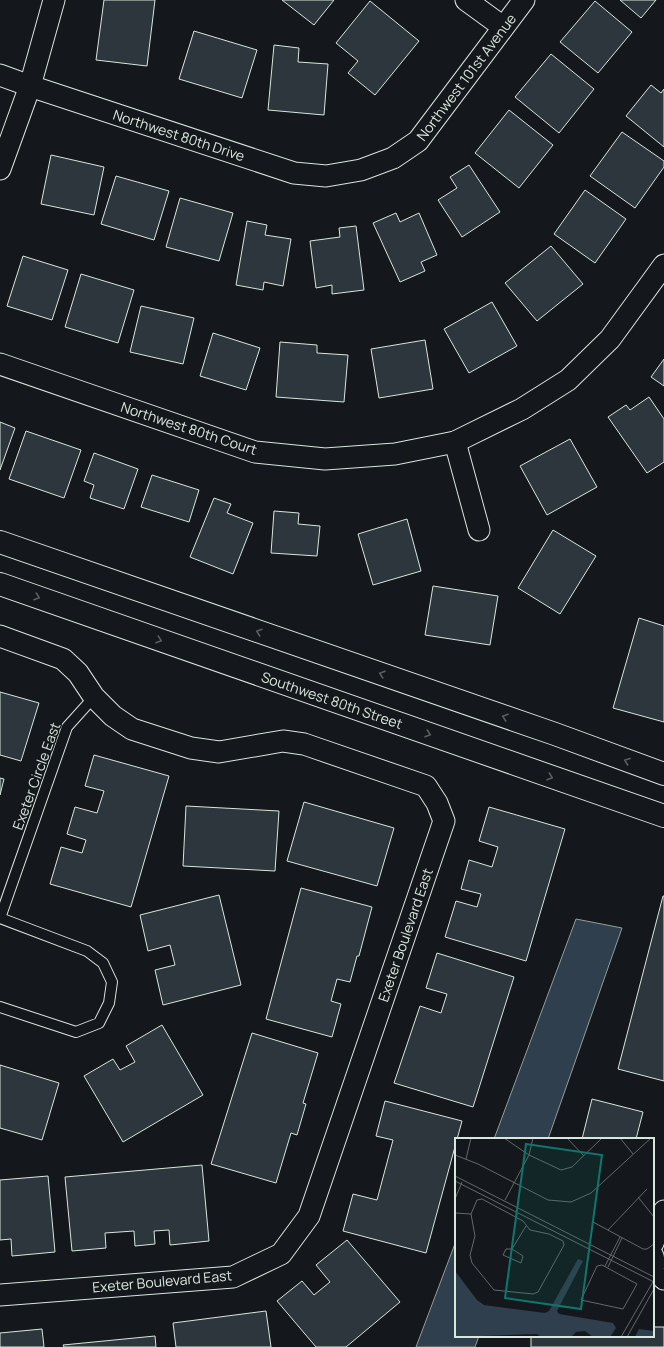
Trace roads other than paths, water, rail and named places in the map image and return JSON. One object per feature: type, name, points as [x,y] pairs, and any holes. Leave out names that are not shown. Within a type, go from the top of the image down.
[{"type":"street","points":[[0,169],[30,86],[54,0]]},
{"type":"street","points":[[466,0],[503,27]]},
{"type":"street","name":"Northwest 101st Avenue","points":[[361,170],[393,158],[418,141],[524,0]]},
{"type":"street","name":"Northwest 80th Drive","points":[[0,75],[294,173],[326,176],[361,170]]},
{"type":"street","name":"Northwest 80th Court","points":[[0,364],[255,452],[325,459],[395,454],[455,442],[522,409],[568,380],[610,339],[664,265]]},
{"type":"street","points":[[455,442],[479,530]]},
{"type":"street","points":[[0,542],[555,734],[664,774]]},
{"type":"street","name":"Southwest 80th Street","points":[[0,584],[664,816]]},
{"type":"street","name":"Exeter Boulevard East","points":[[0,636],[63,659],[78,673],[94,697],[114,716],[132,729],[191,748],[219,752],[283,741],[304,744],[426,786],[437,803],[444,820],[309,1216],[280,1254],[233,1277],[0,1295]]},
{"type":"street","points":[[654,1240],[664,1212]]},
{"type":"street","points":[[654,1261],[656,1270],[664,1279]]},
{"type":"lane","name":"Exeter Circle East","points":[[0,1007],[76,1032],[99,1023],[109,1003],[112,982],[103,963],[87,950],[0,918],[67,727],[94,697]]},
{"type":"water","points":[[576,919],[622,928],[548,1138],[494,1138]]},
{"type":"water","points":[[455,1244],[455,1337],[479,1337],[475,1347],[416,1347]]}]
